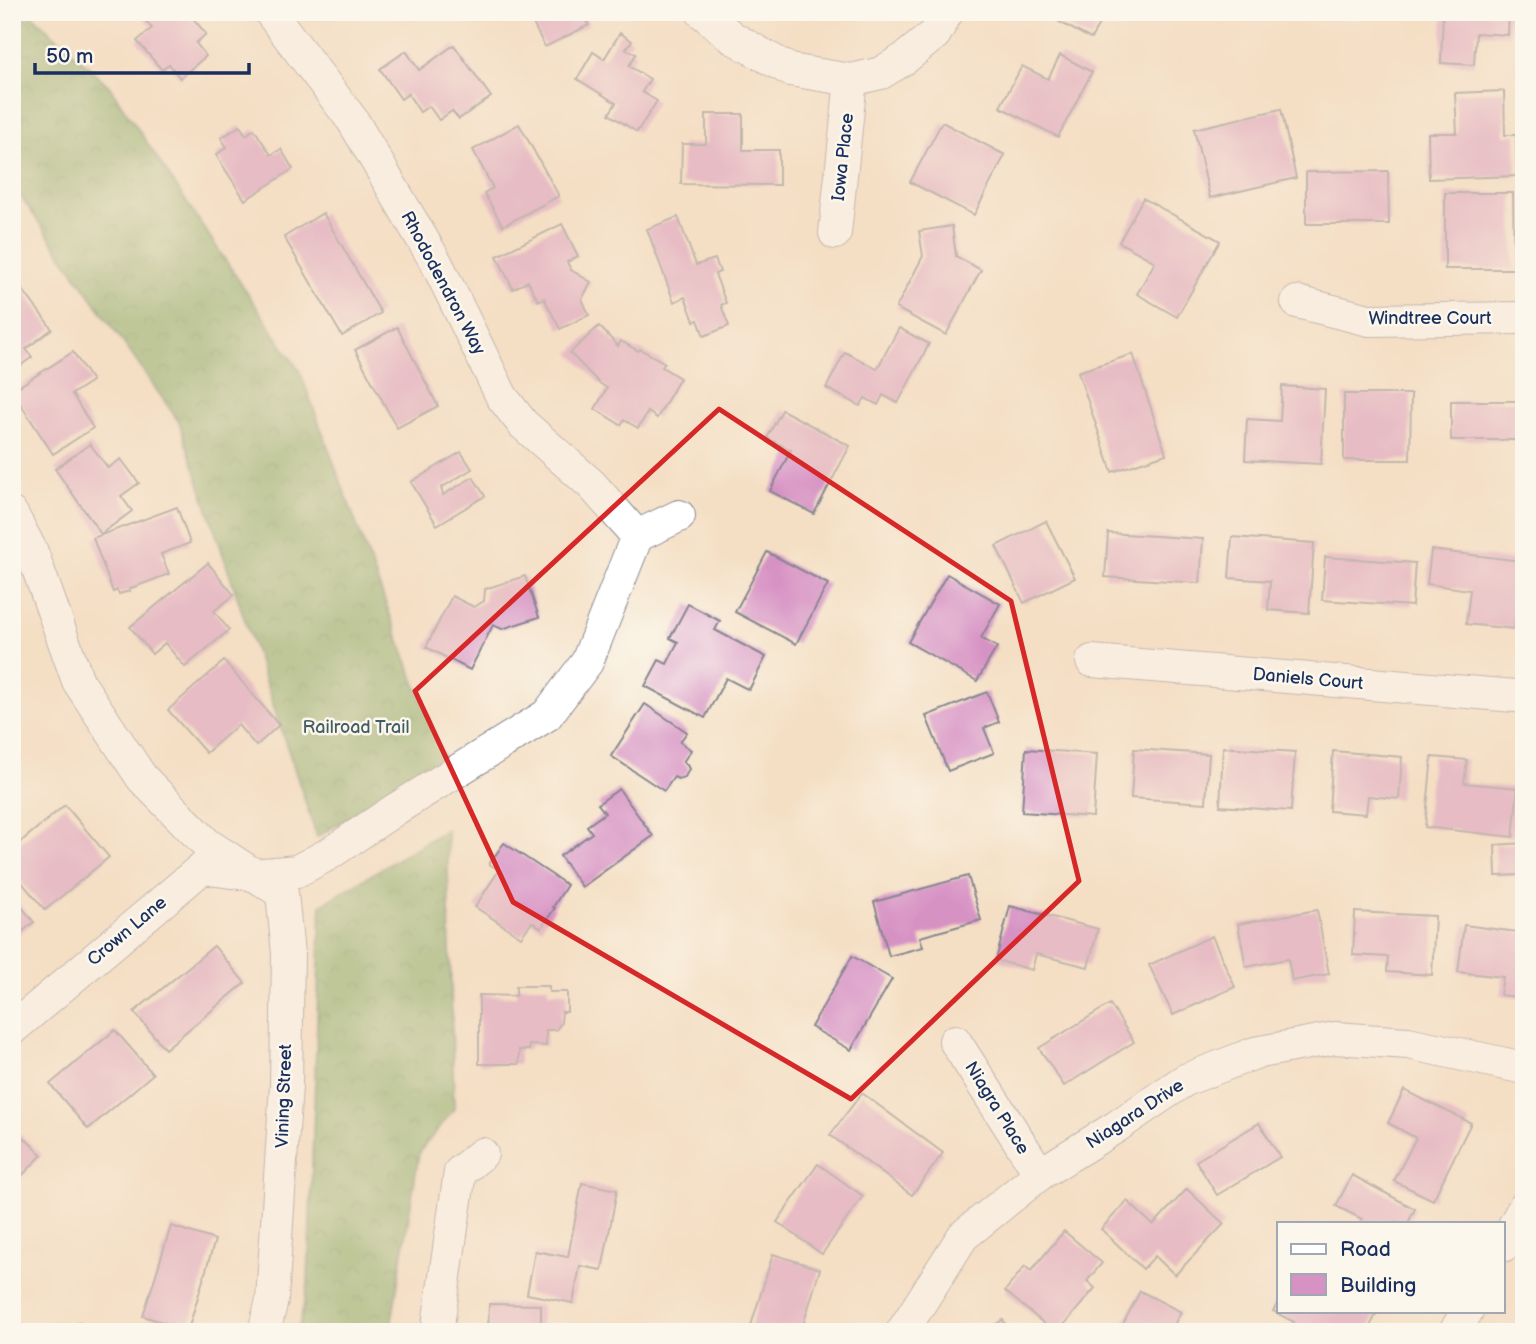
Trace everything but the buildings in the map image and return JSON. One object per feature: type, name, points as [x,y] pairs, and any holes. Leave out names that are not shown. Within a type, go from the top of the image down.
[{"type":"street","name":"Rhododendron Way","points":[[270,12],[353,121],[437,264],[502,397],[523,424],[592,485],[637,536]]},
{"type":"street","points":[[702,12],[733,38],[790,70],[851,80],[881,73],[904,59],[935,34],[947,12]]},
{"type":"street","name":"Iowa Place","points":[[835,233],[851,80]]},
{"type":"street","name":"Windtree Court","points":[[1297,302],[1369,320],[1524,318]]},
{"type":"street","points":[[12,514],[32,552],[78,681],[142,778],[207,844],[253,876],[298,871],[547,715],[587,662],[637,536],[679,516]]},
{"type":"street","name":"Daniels Court","points":[[1092,661],[1524,695]]},
{"type":"street","name":"Crown Lane","points":[[12,1029],[202,867],[253,876]]},
{"type":"street","name":"Vining Street","points":[[253,876],[282,893],[288,954],[286,1085],[272,1300],[264,1332]]},
{"type":"street","name":"Niagara Drive","points":[[902,1332],[963,1236],[1040,1174],[1185,1080],[1255,1054],[1335,1038],[1408,1043],[1524,1068]]},
{"type":"street","name":"Niagra Place","points":[[955,1041],[1040,1174]]},
{"type":"street","points":[[437,1332],[460,1172],[482,1154]]},
{"type":"street","points":[[1504,1244],[1524,1208]]},
{"type":"street","points":[[1455,1332],[1466,1312]]},
{"type":"highlighted area","points":[[719,409],[1011,601],[1079,881],[851,1099],[513,902],[415,691]]},
{"type":"green space","name":"Railroad Trail","points":[[12,12],[29,12],[109,86],[300,372],[443,758],[317,837],[179,422],[12,184]]},
{"type":"green space","points":[[447,829],[454,1109],[419,1153],[390,1332],[298,1332],[308,1285],[321,905]]}]
